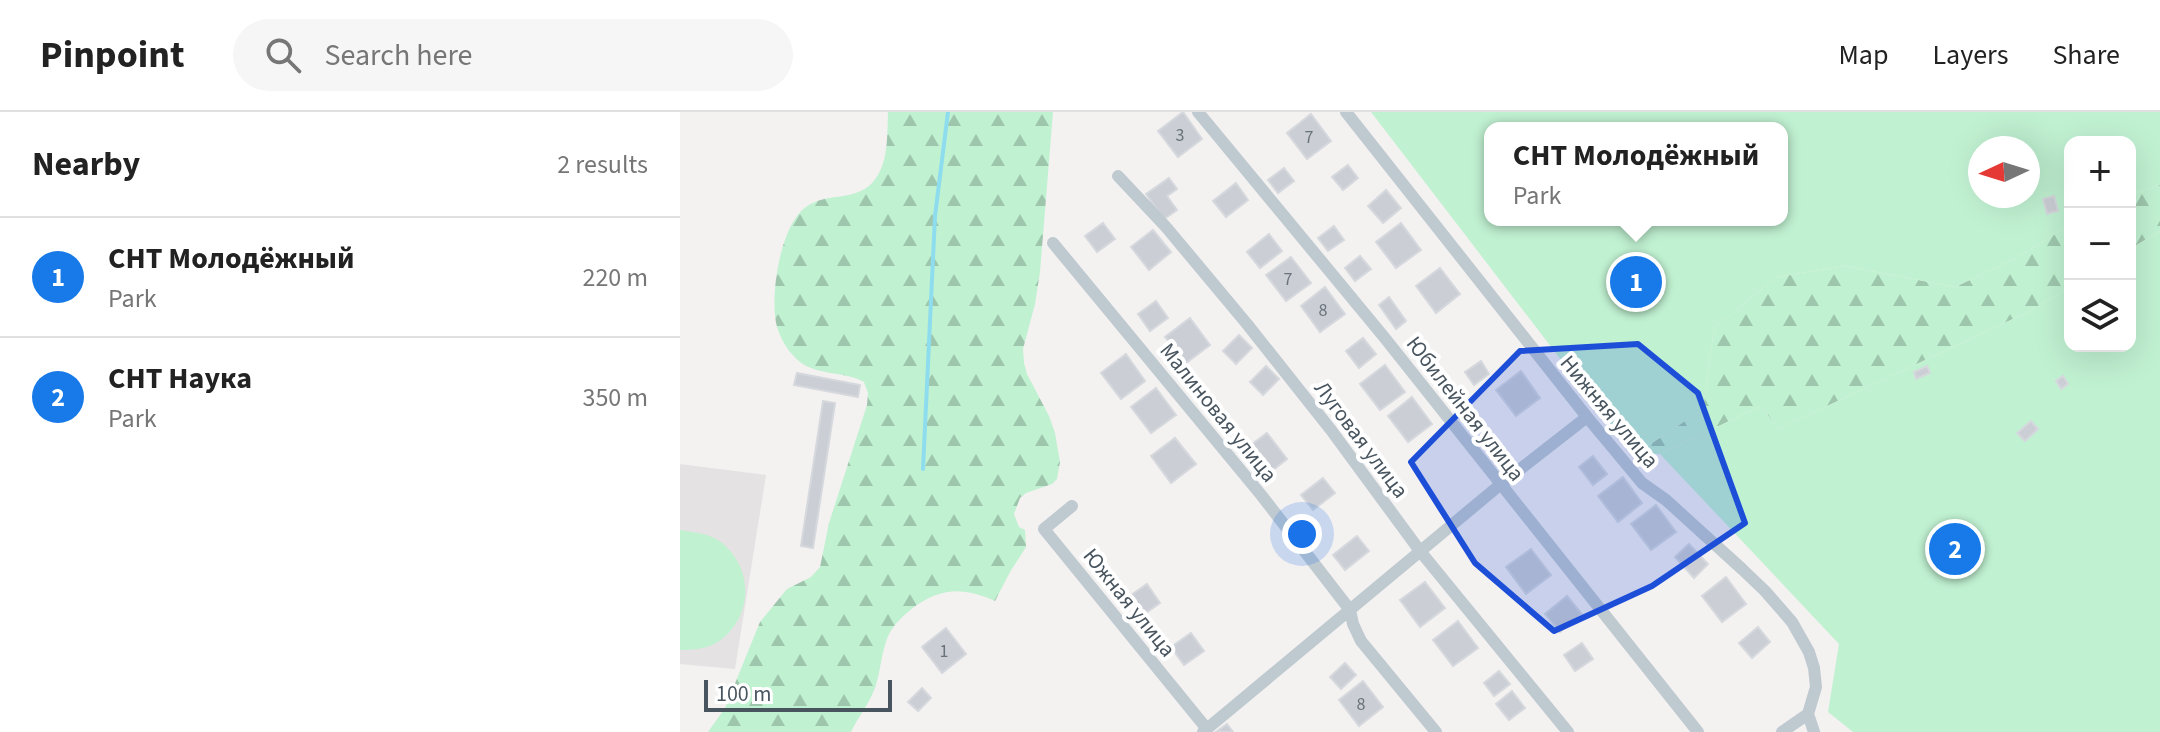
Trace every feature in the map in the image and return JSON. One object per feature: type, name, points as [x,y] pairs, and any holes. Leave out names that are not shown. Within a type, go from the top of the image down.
[{"type":"street","name":"Юбилейная улица","points":[[1198,112],[1384,337],[1698,732]]},
{"type":"street","name":"Нижняя улица","points":[[1346,112],[1642,483],[1666,500],[1742,569],[1792,622],[1809,652],[1816,679],[1815,695],[1808,714],[1814,732]]},
{"type":"street","name":"Луговая улица","points":[[1118,176],[1166,227],[1247,324],[1331,430],[1420,551],[1568,732]]},
{"type":"street","name":"Малиновая улица","points":[[1053,243],[1252,484],[1350,610]]},
{"type":"street","points":[[1205,731],[1501,484],[1587,417]]},
{"type":"street","name":"Южная улица","points":[[1072,506],[1044,529],[1205,731]]},
{"type":"street","points":[[1350,610],[1361,641],[1436,732]]},
{"type":"street","points":[[1782,732],[1808,714]]},
{"type":"highlighted area","points":[[1638,344],[1698,393],[1745,523],[1652,586],[1554,631],[1475,563],[1411,462],[1520,351]]},
{"type":"shaded area","points":[[680,464],[766,475],[735,669],[680,664]]},
{"type":"green space","points":[[888,112],[1053,112],[1040,272],[1023,349],[1027,374],[1055,433],[1060,462],[1057,479],[1020,498],[1014,514],[1019,527],[1025,530],[1026,547],[995,601],[963,591],[944,593],[924,600],[894,626],[886,641],[875,688],[851,732],[708,732],[725,708],[760,622],[787,589],[811,577],[820,567],[829,523],[867,405],[868,393],[864,382],[807,366],[783,341],[777,327],[774,299],[783,245],[789,229],[806,207],[814,202],[858,192],[873,182],[885,158]]},
{"type":"green space","points":[[1371,112],[2160,112],[2160,185],[2136,193],[2136,136],[2064,136],[2064,229],[2016,258],[1955,287],[1845,266],[1777,277],[1714,328],[1703,409],[1634,455]]},
{"type":"green space","points":[[2160,185],[2160,231],[2136,245],[2136,208],[2136,193]]},
{"type":"green space","points":[[2064,229],[2064,291],[2030,311],[1778,429],[1761,406],[1660,454],[1634,455],[1703,409],[1714,328],[1777,277],[1845,266],[1955,287],[2016,258]]},
{"type":"green space","points":[[2160,231],[2160,732],[1853,732],[1828,712],[1839,644],[1660,454],[1761,406],[1778,429],[2030,311],[2064,291],[2064,352],[2136,352],[2136,245]]},
{"type":"green space","points":[[680,530],[716,539],[729,549],[743,576],[745,591],[738,620],[729,633],[716,643],[699,649],[680,650]]},
{"type":"building","points":[[1183,112],[1202,139],[1178,157],[1158,131]]},
{"type":"building","points":[[1311,114],[1331,141],[1307,159],[1287,133]]},
{"type":"building","points":[[1348,165],[1358,178],[1343,190],[1332,177]]},
{"type":"building","points":[[1284,168],[1294,181],[1278,193],[1268,180]]},
{"type":"building","points":[[1169,178],[1177,189],[1167,196],[1177,210],[1164,219],[1146,194]]},
{"type":"building","points":[[1236,183],[1248,200],[1226,217],[1213,201]]},
{"type":"building","points":[[1386,190],[1401,208],[1383,223],[1368,206]]},
{"type":"building","points":[[2054,196],[2058,211],[2047,214],[2043,199]]},
{"type":"building","points":[[1103,223],[1115,239],[1097,252],[1085,236]]},
{"type":"building","points":[[1401,223],[1421,250],[1396,268],[1376,242]]},
{"type":"building","points":[[1334,226],[1344,240],[1328,251],[1318,238]]},
{"type":"building","points":[[1153,230],[1171,252],[1149,270],[1131,247]]},
{"type":"building","points":[[1269,234],[1282,251],[1260,268],[1247,252]]},
{"type":"building","points":[[1360,256],[1371,269],[1355,281],[1345,268]]},
{"type":"building","points":[[1291,257],[1311,283],[1286,301],[1266,275]]},
{"type":"building","points":[[1440,268],[1460,294],[1436,313],[1416,286]]},
{"type":"building","points":[[1325,287],[1345,314],[1320,332],[1301,306]]},
{"type":"building","points":[[1389,297],[1406,321],[1396,329],[1379,305]]},
{"type":"building","points":[[1156,301],[1168,318],[1150,331],[1138,314]]},
{"type":"building","points":[[1190,318],[1210,345],[1186,363],[1165,337]]},
{"type":"building","points":[[1239,335],[1252,348],[1236,364],[1223,351]]},
{"type":"building","points":[[1363,338],[1376,354],[1359,368],[1346,351]]},
{"type":"building","points":[[1126,354],[1145,381],[1121,399],[1101,373]]},
{"type":"building","points":[[1481,361],[1489,374],[1474,385],[1465,372]]},
{"type":"building","points":[[1385,365],[1405,392],[1380,410],[1360,384]]},
{"type":"building","points":[[1266,366],[1279,379],[1263,395],[1250,382]]},
{"type":"building","points":[[1927,366],[1930,373],[1916,379],[1914,372]]},
{"type":"building","points":[[1521,371],[1540,398],[1516,416],[1496,390]]},
{"type":"building","points":[[797,373],[860,385],[858,397],[794,385]]},
{"type":"building","points":[[2063,376],[2068,384],[2061,389],[2056,381]]},
{"type":"building","points":[[1156,388],[1176,415],[1151,433],[1131,407]]},
{"type":"building","points":[[1412,397],[1432,424],[1408,442],[1388,416]]},
{"type":"building","points":[[823,401],[835,403],[813,548],[801,546]]},
{"type":"building","points":[[2031,421],[2038,429],[2025,441],[2017,433]]},
{"type":"building","points":[[1267,433],[1287,459],[1263,478],[1243,451]]},
{"type":"building","points":[[1175,438],[1196,464],[1171,483],[1151,456]]},
{"type":"building","points":[[1593,456],[1607,474],[1593,485],[1579,467]]},
{"type":"building","points":[[1623,477],[1642,503],[1618,522],[1598,496]]},
{"type":"building","points":[[1323,478],[1335,493],[1313,510],[1301,495]]},
{"type":"building","points":[[1656,505],[1676,532],[1651,550],[1631,524]]},
{"type":"building","points":[[1357,536],[1369,551],[1345,570],[1333,555]]},
{"type":"building","points":[[1689,544],[1708,564],[1694,578],[1675,557]]},
{"type":"building","points":[[1531,549],[1551,575],[1526,594],[1506,567]]},
{"type":"building","points":[[1726,577],[1746,604],[1722,622],[1702,596]]},
{"type":"building","points":[[1425,582],[1445,608],[1420,627],[1400,600]]},
{"type":"building","points":[[1147,584],[1160,603],[1140,617],[1127,598]]},
{"type":"building","points":[[1567,596],[1582,614],[1560,632],[1545,614]]},
{"type":"building","points":[[1458,621],[1478,648],[1453,666],[1433,640]]},
{"type":"building","points":[[1758,627],[1770,642],[1752,658],[1739,643]]},
{"type":"building","points":[[946,628],[966,654],[942,673],[922,647]]},
{"type":"building","points":[[1191,633],[1204,651],[1184,665],[1171,647]]},
{"type":"building","points":[[1582,643],[1593,659],[1575,671],[1564,655]]},
{"type":"building","points":[[1345,663],[1356,675],[1341,689],[1330,677]]},
{"type":"building","points":[[1499,671],[1510,684],[1494,696],[1484,683]]},
{"type":"building","points":[[1363,681],[1383,707],[1359,726],[1339,700]]},
{"type":"building","points":[[922,688],[931,698],[918,711],[908,702]]},
{"type":"building","points":[[1512,691],[1525,708],[1509,720],[1496,704]]},
{"type":"building","points":[[1227,724],[1233,732],[1216,732]]},
{"type":"waterway","points":[[923,469],[935,216],[948,112]]},
{"type":"place","name":"СНТ Молодёжный","points":[[1636,282]]},
{"type":"place","name":"СНТ Наука","points":[[1955,549]]}]
